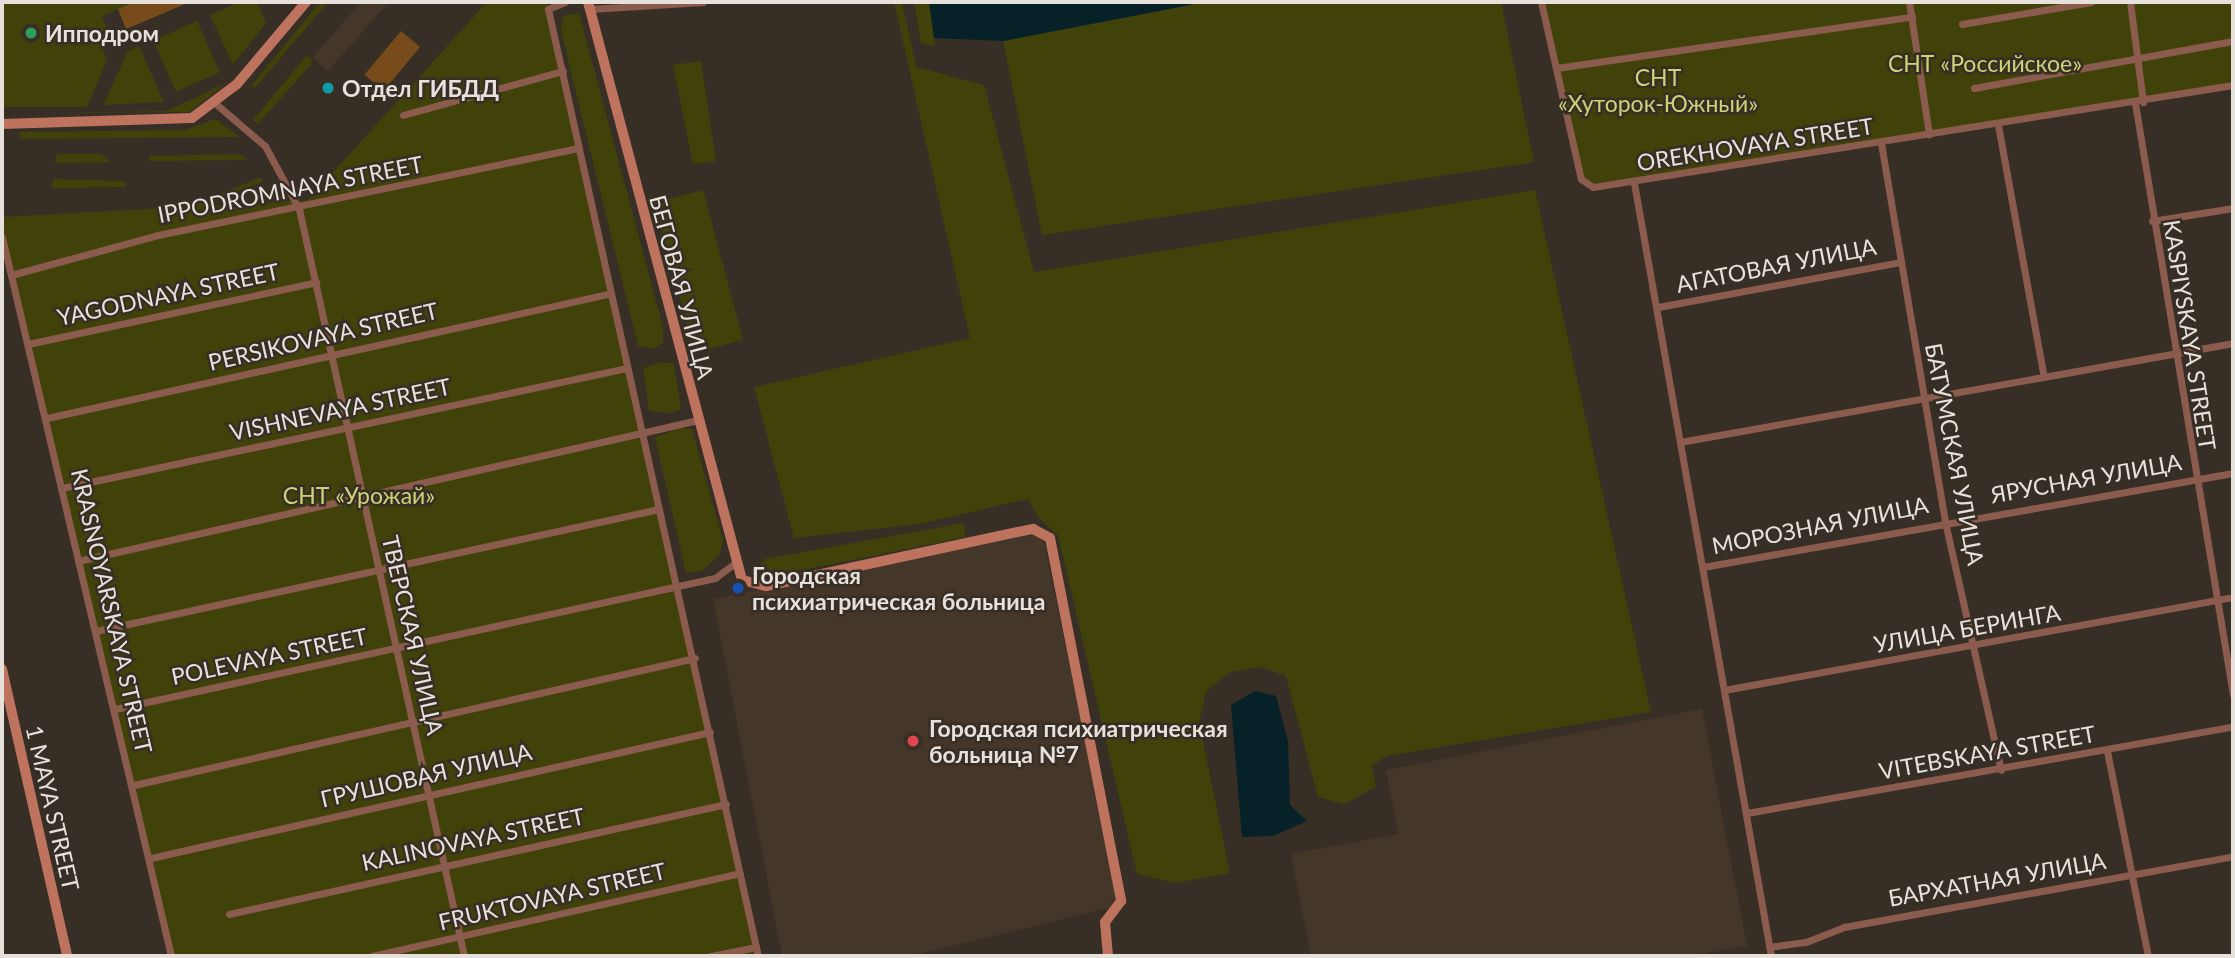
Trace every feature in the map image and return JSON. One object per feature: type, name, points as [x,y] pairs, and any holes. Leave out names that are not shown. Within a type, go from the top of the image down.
[{"type":"street","points":[[2,124],[160,123],[192,118],[216,104],[306,2]]},
{"type":"street","points":[[565,2],[548,9],[608,294],[695,658],[758,956]]},
{"type":"street","points":[[589,6],[703,2]]},
{"type":"street","points":[[1541,2],[1556,68],[1912,17]]},
{"type":"street","points":[[1909,2],[1929,135]]},
{"type":"street","points":[[1962,23],[2091,2]]},
{"type":"street","name":"KASPIYSKAYA STREET","points":[[2130,2],[2138,60],[2139,103],[2152,221],[2194,480],[2233,695]]},
{"type":"street","name":"БЕГОВАЯ УЛИЦА","points":[[589,6],[735,563],[743,580],[766,586],[1043,530],[1051,546],[1121,901],[1105,922],[1108,956]]},
{"type":"street","points":[[1974,88],[2233,41]]},
{"type":"street","name":"OREKHOVAYA STREET","points":[[1556,68],[1585,186],[1634,183],[2139,103],[2233,85]]},
{"type":"street","points":[[403,115],[563,71]]},
{"type":"street","name":"ТВЕРСКАЯ УЛИЦА","points":[[216,104],[265,146],[299,209],[464,956]]},
{"type":"street","points":[[1998,125],[2044,377]]},
{"type":"street","name":"БАТУМСКАЯ УЛИЦА","points":[[1881,144],[1945,522],[1977,647],[2001,771]]},
{"type":"street","name":"IPPODROMNAYA STREET","points":[[11,275],[158,235],[299,209],[579,148]]},
{"type":"street","points":[[1634,183],[1771,956]]},
{"type":"street","points":[[2152,221],[2233,208]]},
{"type":"street","name":"KRASNOYARSKAYA STREET","points":[[2,237],[134,785],[171,956]]},
{"type":"street","name":"АГАТОВАЯ УЛИЦА","points":[[1658,307],[1900,262]]},
{"type":"street","name":"YAGODNAYA STREET","points":[[29,344],[316,282]]},
{"type":"street","name":"PERSIKOVAYA STREET","points":[[47,418],[608,294]]},
{"type":"street","points":[[1680,442],[2233,343]]},
{"type":"street","name":"VISHNEVAYA STREET","points":[[62,488],[627,368]]},
{"type":"street","points":[[78,561],[641,436],[698,420]]},
{"type":"street","name":"ЯРУСНАЯ УЛИЦА","points":[[1945,522],[2233,473]]},
{"type":"street","points":[[96,631],[659,509]]},
{"type":"street","name":"МОРОЗНАЯ УЛИЦА","points":[[1703,567],[1945,522]]},
{"type":"street","name":"POLEVAYA STREET","points":[[115,709],[715,578],[735,563]]},
{"type":"street","name":"УЛИЦА БЕРИНГА","points":[[1724,690],[1977,647],[2233,597]]},
{"type":"street","points":[[134,785],[695,658]]},
{"type":"street","name":"1 MAYA STREET","points":[[2,669],[67,956]]},
{"type":"street","name":"VITEBSKAYA STREET","points":[[1747,813],[2001,771],[2233,726]]},
{"type":"street","name":"ГРУШОВАЯ УЛИЦА","points":[[151,858],[428,793],[710,732]]},
{"type":"street","points":[[2107,751],[2148,956]]},
{"type":"street","name":"KALINOVAYA STREET","points":[[229,914],[444,864],[726,804]]},
{"type":"street","name":"БАРХАТНАЯ УЛИЦА","points":[[1769,947],[1806,942],[1844,927],[2233,856]]},
{"type":"street","name":"FRUKTOVAYA STREET","points":[[372,956],[740,873]]},
{"type":"street","points":[[711,956],[756,947]]},
{"type":"shaded area","points":[[361,2],[389,2],[328,71],[313,57]]},
{"type":"shaded area","name":"Городская психиатрическая больница №7","points":[[1037,534],[1043,538],[1117,892],[1109,908],[910,956],[782,956],[713,599]]},
{"type":"shaded area","points":[[1702,709],[1747,946],[1689,956],[1311,956],[1291,854],[1398,834],[1386,770]]},
{"type":"green space","points":[[2,2],[135,2],[102,16],[110,36],[100,43],[107,60],[87,107],[2,107]]},
{"type":"green space","points":[[240,2],[257,2],[266,23],[233,65],[210,15]]},
{"type":"green space","points":[[320,2],[328,2],[255,88],[251,86]]},
{"type":"green space","name":"СНТ «Урожай»","points":[[487,2],[547,2],[549,8],[760,956],[170,956],[2,247],[2,217],[308,200]]},
{"type":"green space","points":[[894,2],[902,2],[916,67],[984,85],[1034,272],[1535,190],[1651,712],[1386,756],[1372,766],[1376,787],[1344,804],[1318,797],[1286,676],[1261,667],[1230,672],[1206,692],[1199,722],[1230,873],[1175,883],[1137,874],[1058,535],[1038,517],[1028,499],[919,524],[794,538],[754,387],[970,338]]},
{"type":"green space","points":[[914,2],[929,2],[935,46],[921,43]]},
{"type":"green space","points":[[1205,2],[1501,2],[1534,162],[1042,235],[1003,41]]},
{"type":"green space","name":"СНТ «Хуторок-Южный»","points":[[1539,2],[2233,2],[2233,85],[1585,185]]},
{"type":"green space","points":[[579,13],[663,327],[663,343],[652,349],[638,346],[561,31],[563,16]]},
{"type":"green space","points":[[197,21],[220,72],[176,92],[153,41]]},
{"type":"green space","points":[[139,46],[164,102],[103,105],[128,51]]},
{"type":"green space","points":[[307,55],[313,61],[258,124],[253,120]]},
{"type":"green space","points":[[701,61],[716,161],[693,164],[673,65]]},
{"type":"green space","points":[[228,82],[189,112],[45,113],[167,111]]},
{"type":"green space","points":[[215,119],[240,137],[20,139],[19,132],[185,130]]},
{"type":"green space","points":[[57,154],[101,154],[111,162],[55,163]]},
{"type":"green space","points":[[239,154],[249,160],[149,161],[149,156]]},
{"type":"green space","points":[[261,177],[263,182],[149,228],[147,223]]},
{"type":"green space","points":[[53,179],[124,181],[126,187],[52,188]]},
{"type":"green space","points":[[703,190],[743,340],[695,353],[655,203]]},
{"type":"green space","points":[[658,363],[674,363],[681,409],[671,413],[649,411],[643,368]]},
{"type":"green space","points":[[681,428],[692,429],[723,541],[719,555],[702,571],[686,573],[655,437]]},
{"type":"green space","points":[[964,523],[965,537],[774,576],[758,566],[765,559]]},
{"type":"water","points":[[929,2],[1205,2],[1003,41],[934,38]]},
{"type":"water","points":[[1255,691],[1276,696],[1288,741],[1290,805],[1307,821],[1273,836],[1242,837],[1231,705]]},
{"type":"building","name":"Ипподром","points":[[135,2],[190,2],[126,29],[118,9]]},
{"type":"building","points":[[401,31],[420,47],[384,91],[364,75]]},
{"type":"place","name":"Ипподром","points":[[31,33]]},
{"type":"place","name":"Отдел ГИБДД","points":[[328,88]]},
{"type":"place","name":"Городская психиатрическая больница","points":[[738,588]]},
{"type":"place","name":"Городская психиатрическая больница №7","points":[[913,741]]},
{"type":"park label","name":"СНТ «Российское»","points":[[1985,63]]}]
